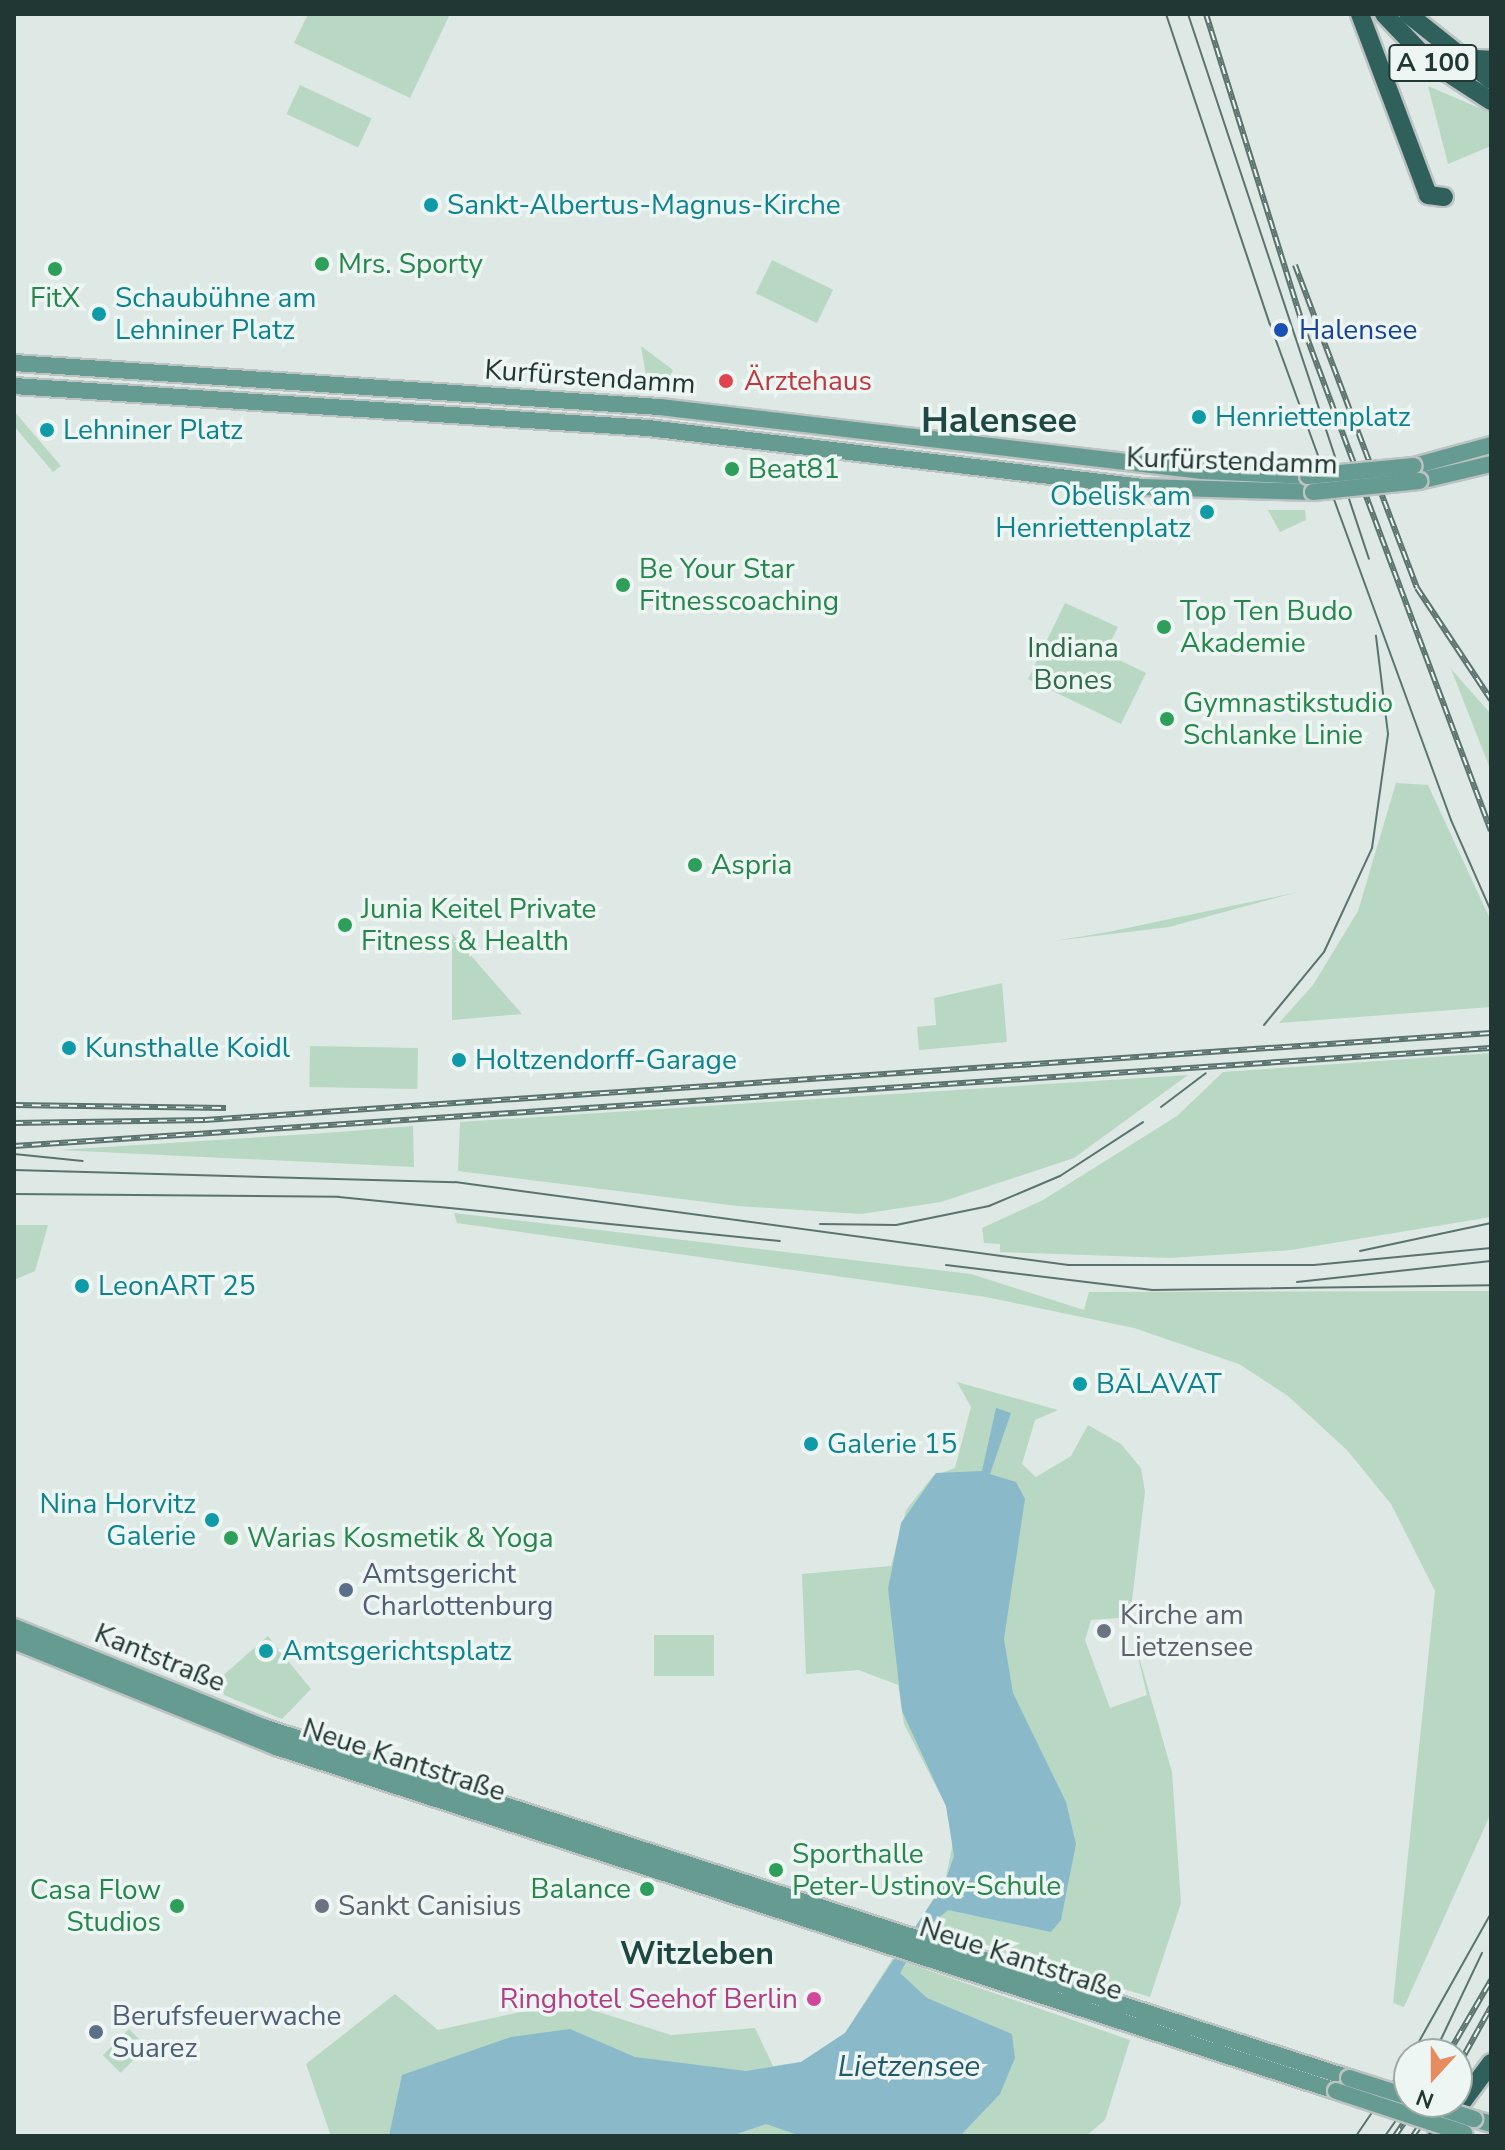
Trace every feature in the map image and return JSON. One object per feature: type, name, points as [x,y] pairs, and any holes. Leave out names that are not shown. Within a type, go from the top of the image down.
[{"type":"highway","points":[[1360,14],[1426,191],[1444,197]]},
{"type":"highway","name":"A 100","points":[[1384,14],[1428,60],[1491,101]]},
{"type":"highway","name":"A 100","points":[[1408,14],[1457,58],[1491,80]]},
{"type":"highway","points":[[1457,58],[1491,60]]},
{"type":"highway","points":[[1437,2136],[1491,2063]]},
{"type":"highway","points":[[1461,2135],[1491,2078]]},
{"type":"main road","name":"Kurfürstendamm","points":[[14,363],[669,408],[1311,484]]},
{"type":"main road","name":"Kurfürstendamm","points":[[14,386],[641,428],[1141,487],[1311,484],[1491,464]]},
{"type":"main road","name":"Kurfürstendamm","points":[[1417,473],[1491,445]]},
{"type":"main road","name":"Kantstraße","points":[[14,1627],[282,1740]]},
{"type":"main road","name":"Kantstraße","points":[[14,1641],[282,1740]]},
{"type":"main road","name":"Neue Kantstraße","points":[[282,1740],[906,1943],[1393,2092]]},
{"type":"main road","name":"Neue Kantstraße","points":[[933,1951],[1461,2135]]},
{"type":"main road","points":[[1471,2118],[1491,2124]]},
{"type":"green space","points":[[308,14],[450,14],[410,98],[294,43]]},
{"type":"green space","points":[[300,85],[372,118],[358,147],[286,114]]},
{"type":"green space","points":[[1428,86],[1491,113],[1491,146],[1448,164]]},
{"type":"green space","points":[[772,260],[833,290],[817,323],[756,293]]},
{"type":"green space","points":[[641,346],[673,370],[667,383],[647,381]]},
{"type":"green space","points":[[14,411],[61,466],[53,472],[14,426]]},
{"type":"green space","points":[[1268,510],[1305,510],[1306,520],[1280,532]]},
{"type":"green space","name":"Indiana Bones","points":[[1065,603],[1118,627],[1105,653],[1146,673],[1121,724],[1028,679]]},
{"type":"green space","points":[[1451,669],[1491,714],[1491,771]]},
{"type":"green space","points":[[1396,783],[1428,785],[1491,921],[1491,1007],[1279,1023],[1313,985],[1358,911]]},
{"type":"green space","points":[[1298,892],[1169,927],[1054,941],[1108,932]]},
{"type":"green space","points":[[452,934],[522,1014],[452,1020]]},
{"type":"green space","points":[[1002,983],[1007,1042],[919,1050],[917,1027],[936,1025],[934,998]]},
{"type":"green space","points":[[310,1046],[418,1048],[417,1089],[309,1087]]},
{"type":"green space","points":[[1491,1053],[1491,1217],[1291,1250],[1170,1258],[1000,1252],[1000,1244],[984,1243],[982,1228],[1043,1200],[1177,1116],[1223,1072]]},
{"type":"green space","points":[[1188,1075],[1074,1158],[941,1202],[861,1214],[737,1206],[458,1171],[460,1122]]},
{"type":"green space","points":[[413,1126],[414,1167],[59,1150],[326,1133]]},
{"type":"green space","points":[[454,1213],[971,1274],[1084,1310],[1089,1292],[1491,1291],[1491,1813],[1404,2007],[1393,2003],[1435,1591],[1391,1504],[1347,1450],[1288,1396],[1239,1364],[1134,1328],[986,1297],[457,1223]]},
{"type":"green space","points":[[14,1225],[48,1225],[35,1271],[14,1280]]},
{"type":"green space","points":[[957,1382],[1058,1410],[1035,1420],[1022,1464],[1036,1477],[1071,1456],[1088,1425],[1121,1444],[1141,1468],[1145,1492],[1130,1617],[1091,1620],[1085,1640],[1110,1708],[1147,1695],[1133,1636],[1172,1772],[1181,1903],[1150,1997],[916,1926],[945,1882],[953,1842],[946,1806],[904,1724],[898,1685],[859,1670],[806,1674],[802,1574],[891,1566],[906,1510],[933,1476],[955,1468],[971,1407]]},
{"type":"green space","points":[[654,1635],[714,1635],[714,1676],[654,1676]]},
{"type":"green space","points":[[268,1636],[311,1689],[282,1719],[224,1695],[219,1679]]},
{"type":"green space","points":[[893,1958],[1130,2040],[1105,2120],[1086,2136],[331,2136],[306,2064],[395,1994],[438,2030],[567,2002],[671,2035],[755,2028],[773,2066],[801,2062],[845,2033]]},
{"type":"green space","points":[[129,2029],[147,2047],[121,2073],[103,2055]]},
{"type":"water","name":"Lietzensee","points":[[996,1408],[1011,1413],[990,1474],[1016,1482],[1025,1499],[1004,1639],[1013,1693],[1066,1802],[1076,1844],[1061,1920],[1051,1932],[948,1910],[925,1929],[900,1973],[927,1998],[1012,2034],[1015,2058],[1000,2094],[960,2136],[801,2136],[766,2124],[731,2136],[389,2136],[402,2075],[511,2037],[570,2029],[635,2057],[746,2071],[801,2062],[845,2033],[945,1882],[954,1856],[946,1806],[902,1711],[888,1589],[901,1523],[936,1473],[982,1471]]},
{"type":"tram line","points":[[1166,14],[1270,324],[1451,820],[1491,911]]},
{"type":"tram line","points":[[1188,14],[1369,559]]},
{"type":"tram line","points":[[1264,1025],[1324,952],[1372,848],[1388,734],[1376,636]]},
{"type":"tram line","points":[[1161,1107],[1206,1073]]},
{"type":"tram line","points":[[820,1224],[896,1225],[989,1206],[1060,1176],[1143,1122]]},
{"type":"tram line","points":[[14,1154],[83,1161]]},
{"type":"tram line","points":[[14,1170],[455,1182],[1068,1265],[1314,1265],[1491,1248]]},
{"type":"tram line","points":[[14,1194],[339,1197],[780,1241]]},
{"type":"tram line","points":[[1360,1251],[1491,1223]]},
{"type":"tram line","points":[[1297,1282],[1491,1261]]},
{"type":"tram line","points":[[946,1265],[1152,1290],[1491,1285]]},
{"type":"tram line","points":[[1421,2038],[1491,1913]]},
{"type":"tram line","points":[[1442,2038],[1482,1953]]},
{"type":"tram line","points":[[1356,2136],[1393,2082]]},
{"type":"tram line","points":[[1385,2136],[1398,2118]]},
{"type":"railway","points":[[1206,14],[1306,335],[1491,831]]},
{"type":"railway","points":[[1295,265],[1417,588],[1491,700]]},
{"type":"railway","points":[[14,1123],[205,1120],[1491,1033]]},
{"type":"railway","points":[[14,1146],[1491,1048]]},
{"type":"railway","points":[[14,1105],[226,1108]]},
{"type":"railway","points":[[1457,2038],[1491,1980]]},
{"type":"railway","points":[[1473,2039],[1491,2007]]},
{"type":"railway","points":[[1395,2136],[1407,2118]]},
{"type":"railway","points":[[1413,2136],[1425,2118]]},
{"type":"place","name":"Sankt-Albertus-Magnus-Kirche","points":[[431,205]]},
{"type":"place","name":"Mrs. Sporty","points":[[322,264]]},
{"type":"place","name":"FitX","points":[[55,269]]},
{"type":"place","name":"Schaubühne am Lehniner Platz","points":[[99,314]]},
{"type":"place","name":"Halensee","points":[[1281,330]]},
{"type":"place","name":"Ärztehaus","points":[[726,381]]},
{"type":"place","name":"Henriettenplatz","points":[[1199,417]]},
{"type":"place","name":"Lehniner Platz","points":[[47,430]]},
{"type":"place","name":"Beat81","points":[[732,469]]},
{"type":"place","name":"Obelisk am Henriettenplatz","points":[[1207,512]]},
{"type":"place","name":"Be Your Star Fitnesscoaching","points":[[623,585]]},
{"type":"place","name":"Top Ten Budo Akademie","points":[[1164,627]]},
{"type":"place","name":"Gymnastikstudio Schlanke Linie","points":[[1167,719]]},
{"type":"place","name":"Aspria","points":[[695,865]]},
{"type":"place","name":"Junia Keitel Private Fitness & Health","points":[[345,925]]},
{"type":"place","name":"Kunsthalle Koidl","points":[[69,1048]]},
{"type":"place","name":"Holtzendorff-Garage","points":[[459,1060]]},
{"type":"place","name":"LeonART 25","points":[[82,1286]]},
{"type":"place","name":"BĀLAVAT","points":[[1080,1384]]},
{"type":"place","name":"Galerie 15","points":[[811,1444]]},
{"type":"place","name":"Nina Horvitz Galerie","points":[[212,1520]]},
{"type":"place","name":"Warias Kosmetik & Yoga","points":[[231,1538]]},
{"type":"place","name":"Amtsgericht Charlottenburg","points":[[346,1590]]},
{"type":"place","name":"Kirche am Lietzensee","points":[[1104,1631]]},
{"type":"place","name":"Amtsgerichtsplatz","points":[[266,1651]]},
{"type":"place","name":"Sporthalle Peter-Ustinov-Schule","points":[[776,1870]]},
{"type":"place","name":"Balance","points":[[647,1889]]},
{"type":"place","name":"Casa Flow Studios","points":[[177,1906]]},
{"type":"place","name":"Sankt Canisius","points":[[322,1906]]},
{"type":"place","name":"Ringhotel Seehof Berlin","points":[[814,1999]]},
{"type":"place","name":"Berufsfeuerwache Suarez","points":[[96,2032]]},
{"type":"district","name":"Halensee","points":[[999,421]]},
{"type":"district","name":"Witzleben","points":[[697,1954]]}]
